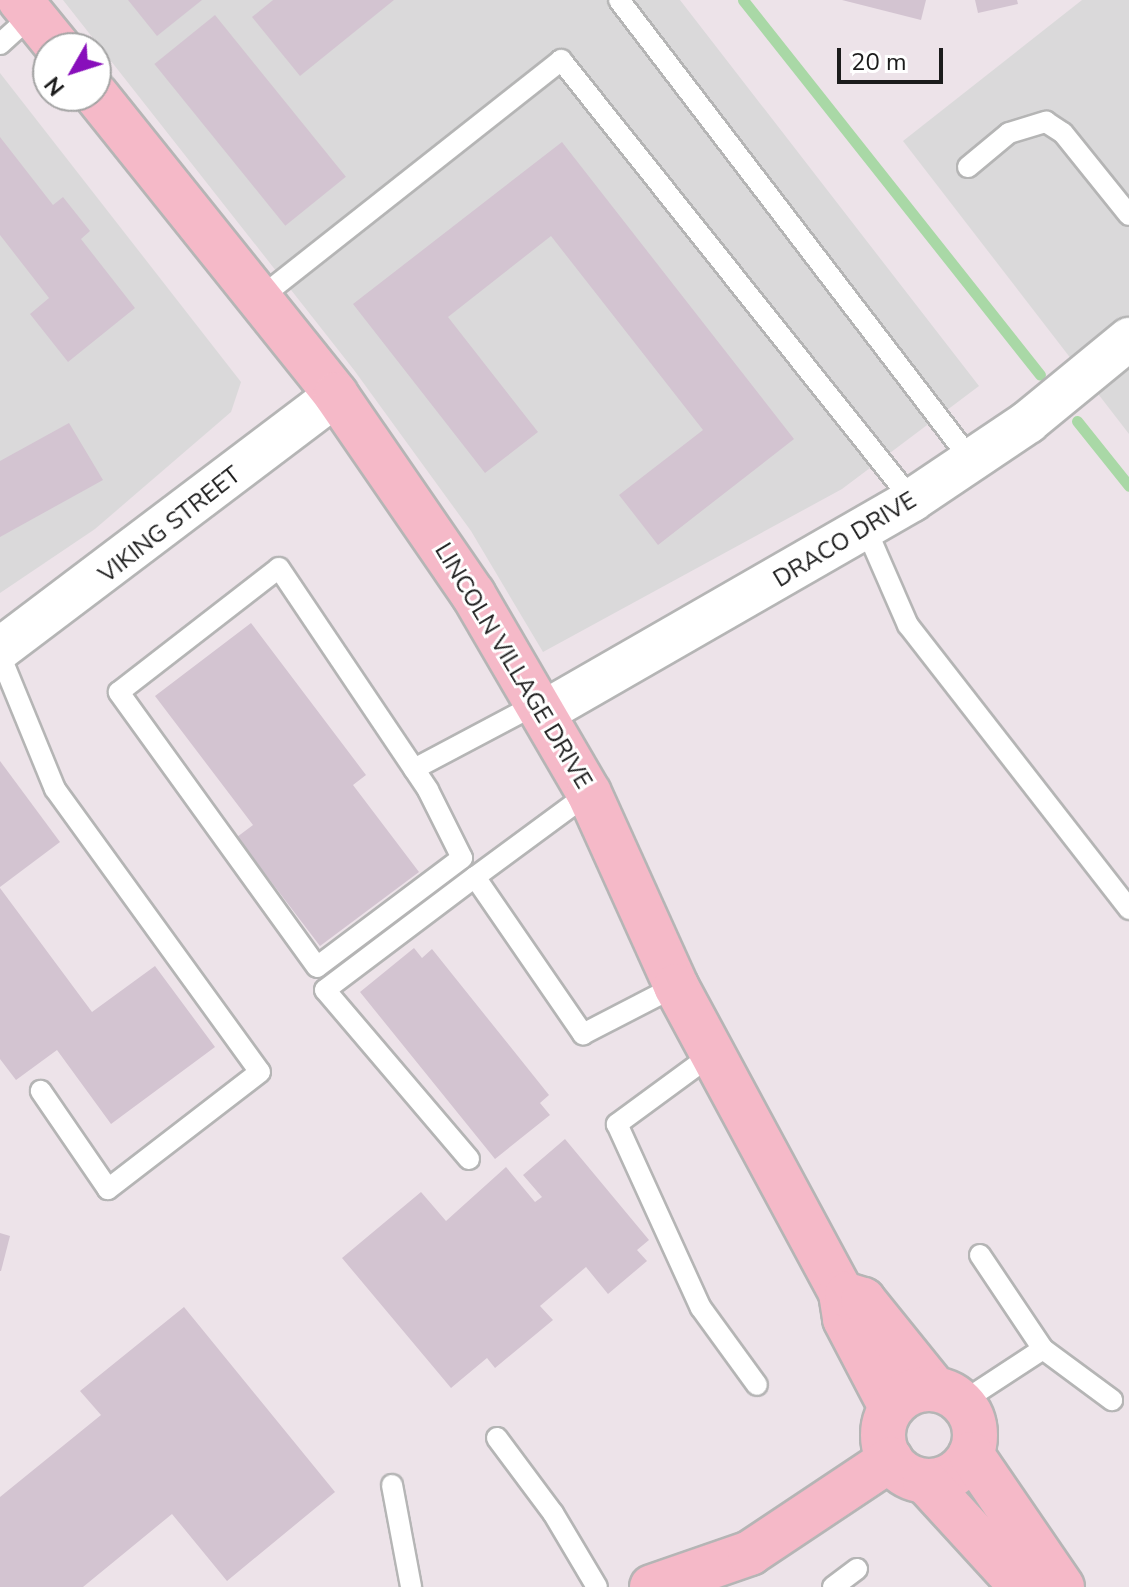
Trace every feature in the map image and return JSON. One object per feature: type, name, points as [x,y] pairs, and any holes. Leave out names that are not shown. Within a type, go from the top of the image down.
[{"type":"street","name":"LINCOLN VILLAGE DRIVE","points":[[110,112],[336,395],[424,517],[540,708],[589,793],[676,986],[711,1055],[841,1293],[845,1319],[891,1407]]},
{"type":"street","name":"DRACO DRIVE","points":[[540,708],[866,529],[971,460],[1129,339]]},
{"type":"street","name":"VIKING STREET","points":[[0,652],[336,395]]},
{"type":"street","name":"LINCOLN VILLAGE DRIVE","points":[[841,1293],[863,1300],[948,1395]]},
{"type":"street","points":[[652,1587],[722,1576],[750,1553],[908,1470],[955,1473],[971,1454],[976,1431],[948,1395],[903,1396],[891,1407],[883,1438],[908,1470],[1022,1587]]},
{"type":"street","points":[[971,1454],[1062,1587]]},
{"type":"lane","points":[[619,0],[971,460]]},
{"type":"lane","points":[[0,44],[37,21]]},
{"type":"lane","points":[[260,298],[561,60],[912,500]]},
{"type":"lane","points":[[968,167],[1009,133],[1046,122],[1063,133],[1129,215]]},
{"type":"lane","points":[[866,529],[908,625],[1129,909]]},
{"type":"lane","points":[[279,568],[414,769],[462,858],[317,967],[119,692],[279,568]]},
{"type":"lane","points":[[0,652],[55,789],[260,1072],[108,1189],[41,1091]]},
{"type":"lane","points":[[414,769],[540,708]]},
{"type":"lane","points":[[469,1159],[325,990],[589,793]]},
{"type":"lane","points":[[475,877],[583,1034],[676,986]]},
{"type":"lane","points":[[711,1055],[617,1124],[701,1308],[757,1385]]},
{"type":"lane","points":[[980,1255],[1043,1349],[1112,1400]]},
{"type":"lane","points":[[948,1395],[1043,1349]]},
{"type":"lane","points":[[497,1438],[597,1587]]},
{"type":"lane","points":[[392,1485],[411,1587]]},
{"type":"lane","points":[[833,1587],[857,1569]]},
{"type":"shaded area","points":[[63,0],[680,0],[979,386],[842,489],[543,652],[471,531],[354,370],[112,62],[112,32],[88,32]]},
{"type":"shaded area","points":[[1082,0],[1129,0],[1129,434],[903,141]]},
{"type":"shaded area","points":[[0,73],[241,382],[231,412],[95,529],[0,593]]},
{"type":"building","points":[[128,0],[202,0],[157,36]]},
{"type":"building","points":[[273,0],[394,0],[300,76],[252,17]]},
{"type":"building","points":[[842,0],[926,0],[921,20]]},
{"type":"building","points":[[975,0],[1017,0],[1018,4],[978,13]]},
{"type":"building","points":[[215,15],[346,177],[285,226],[154,64]]},
{"type":"building","points":[[0,137],[53,205],[63,197],[90,231],[81,239],[135,308],[68,362],[30,314],[49,298],[0,235]]},
{"type":"building","points":[[562,142],[794,439],[658,545],[619,495],[703,430],[551,236],[448,317],[538,432],[485,473],[353,304]]},
{"type":"building","points":[[69,423],[103,480],[0,537],[0,461]]},
{"type":"building","points":[[251,623],[366,775],[353,785],[419,872],[320,946],[237,837],[253,825],[155,696]]},
{"type":"building","points":[[0,761],[60,842],[0,887]]},
{"type":"building","points":[[0,888],[92,1012],[155,966],[215,1047],[111,1124],[57,1050],[16,1080],[0,1059]]},
{"type":"building","points":[[414,948],[422,958],[432,949],[549,1095],[540,1103],[550,1115],[495,1159],[360,992]]},
{"type":"building","points":[[565,1139],[649,1240],[637,1250],[647,1261],[608,1294],[586,1267],[540,1306],[553,1320],[495,1368],[487,1358],[451,1388],[342,1258],[421,1192],[446,1221],[506,1167],[535,1202],[542,1197],[523,1175]]},
{"type":"building","points":[[0,1233],[10,1236],[1,1271],[0,1271]]},
{"type":"building","points":[[184,1307],[335,1492],[227,1581],[172,1514],[83,1587],[0,1587],[0,1497],[101,1415],[80,1391]]},
{"type":"waterway","points":[[743,0],[1040,375]]},
{"type":"waterway","points":[[1077,421],[1129,486]]}]
